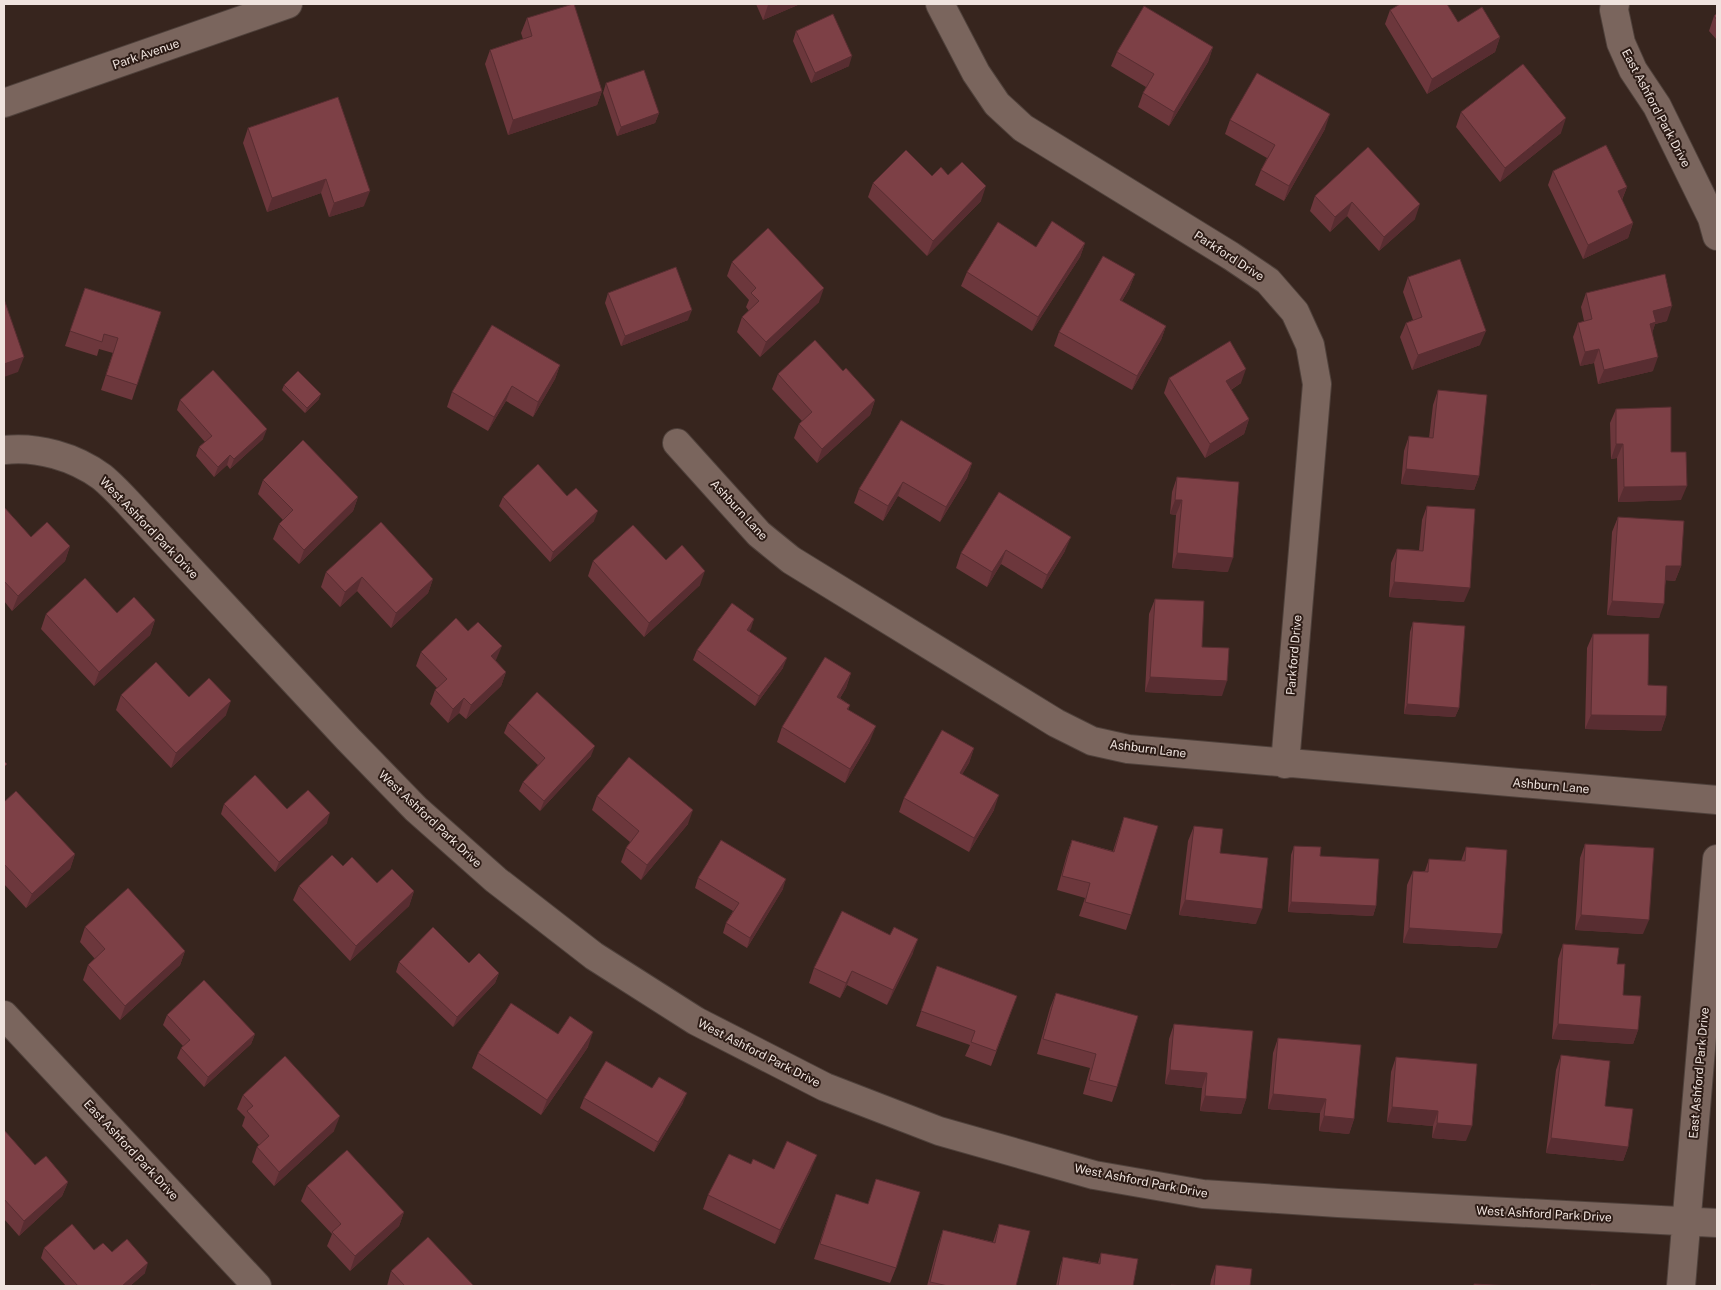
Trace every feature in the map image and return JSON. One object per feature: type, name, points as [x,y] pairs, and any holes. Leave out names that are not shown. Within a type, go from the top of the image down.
[{"type":"street","name":"Park Avenue","points":[[4,103],[288,4]]},
{"type":"street","name":"Parkford Drive","points":[[940,4],[976,74],[997,104],[1023,128],[1231,256],[1268,281],[1295,312],[1310,345],[1317,384],[1285,764]]},
{"type":"street","name":"East Ashford Park Drive","points":[[1615,4],[1614,10],[1621,44],[1634,70],[1658,106],[1712,218],[1717,236]]},
{"type":"street","name":"Ashburn Lane","points":[[677,443],[759,534],[791,560],[1056,723],[1092,741],[1128,749],[1285,764],[1717,800]]},
{"type":"street","name":"West Ashford Park Drive","points":[[4,450],[18,448],[67,457],[102,478],[136,510],[348,740],[416,809],[496,880],[594,956],[696,1020],[825,1087],[939,1131],[1075,1170],[1203,1194],[1717,1223]]},
{"type":"street","name":"East Ashford Park Drive","points":[[1681,1286],[1717,859]]},
{"type":"street","name":"East Ashford Park Drive","points":[[4,1015],[257,1286]]},
{"type":"building","points":[[574,4],[602,91],[513,120],[490,50],[532,36],[527,18]]},
{"type":"building","points":[[1400,4],[1447,4],[1458,22],[1482,7],[1500,37],[1432,79],[1390,10]]},
{"type":"building","points":[[1144,6],[1213,47],[1174,112],[1143,93],[1154,74],[1117,52]]},
{"type":"building","points":[[833,14],[852,56],[815,73],[796,31]]},
{"type":"building","points":[[1523,64],[1566,118],[1505,168],[1461,112]]},
{"type":"building","points":[[644,70],[659,113],[621,127],[606,83]]},
{"type":"building","points":[[1257,73],[1330,114],[1289,186],[1261,170],[1275,145],[1230,120]]},
{"type":"building","points":[[338,97],[370,191],[334,203],[326,179],[272,198],[248,128]]},
{"type":"building","points":[[1606,145],[1627,187],[1618,191],[1633,223],[1588,245],[1553,171]]},
{"type":"building","points":[[1368,147],[1420,204],[1384,237],[1352,202],[1335,217],[1315,196]]},
{"type":"building","points":[[906,150],[932,176],[941,167],[948,175],[962,162],[986,186],[933,241],[873,183]]},
{"type":"building","points":[[1052,221],[1085,243],[1038,317],[967,272],[998,222],[1036,247]]},
{"type":"building","points":[[768,228],[824,288],[766,342],[742,317],[759,301],[751,293],[756,288],[732,262]]},
{"type":"building","points":[[1103,256],[1135,274],[1120,300],[1166,326],[1137,376],[1059,332]]},
{"type":"building","points":[[1460,259],[1486,331],[1418,355],[1406,323],[1422,317],[1408,277]]},
{"type":"building","points":[[676,267],[692,310],[625,336],[608,293]]},
{"type":"building","points":[[1665,274],[1672,306],[1653,311],[1656,322],[1650,324],[1658,357],[1604,370],[1599,349],[1585,352],[1578,323],[1592,319],[1586,293]]},
{"type":"building","points":[[85,288],[161,312],[137,385],[106,375],[118,338],[104,334],[102,342],[70,331]]},
{"type":"building","points":[[4,299],[24,357],[4,364]]},
{"type":"building","points":[[492,325],[560,365],[538,402],[512,386],[494,417],[452,392]]},
{"type":"building","points":[[815,340],[843,371],[846,368],[875,400],[822,449],[799,424],[812,412],[778,374]]},
{"type":"building","points":[[1230,341],[1246,369],[1226,381],[1249,419],[1210,444],[1169,378]]},
{"type":"building","points":[[213,370],[267,429],[234,459],[230,455],[218,467],[199,447],[212,436],[180,400]]},
{"type":"building","points":[[298,371],[321,394],[307,408],[284,385]]},
{"type":"building","points":[[1438,390],[1487,395],[1479,476],[1406,469],[1409,436],[1433,438]]},
{"type":"building","points":[[1671,407],[1671,452],[1686,452],[1687,486],[1624,487],[1623,444],[1616,444],[1616,409]]},
{"type":"building","points":[[901,420],[972,463],[946,507],[903,482],[888,506],[859,489]]},
{"type":"building","points":[[303,440],[358,497],[304,550],[279,524],[293,510],[263,480]]},
{"type":"building","points":[[538,464],[567,496],[576,488],[598,511],[553,552],[503,497]]},
{"type":"building","points":[[1177,477],[1239,482],[1233,558],[1177,553],[1182,500],[1175,500]]},
{"type":"building","points":[[999,492],[1071,537],[1047,575],[1006,550],[992,572],[961,553]]},
{"type":"building","points":[[1427,506],[1475,509],[1470,588],[1394,582],[1397,549],[1423,551]]},
{"type":"building","points":[[4,507],[31,537],[47,522],[70,546],[18,596],[4,581]]},
{"type":"building","points":[[1618,517],[1684,521],[1681,566],[1666,566],[1664,604],[1612,601]]},
{"type":"building","points":[[381,522],[433,579],[396,613],[362,577],[345,592],[326,572]]},
{"type":"building","points":[[633,525],[666,560],[682,545],[705,571],[649,623],[593,561]]},
{"type":"building","points":[[85,578],[117,613],[134,597],[155,620],[99,672],[46,614]]},
{"type":"building","points":[[1155,599],[1204,601],[1202,647],[1229,648],[1227,681],[1150,677]]},
{"type":"building","points":[[732,603],[754,619],[747,630],[787,658],[759,696],[697,650]]},
{"type":"building","points":[[456,618],[468,631],[478,622],[502,646],[491,656],[506,672],[471,705],[464,698],[453,709],[435,690],[447,679],[421,652]]},
{"type":"building","points":[[1413,622],[1465,626],[1459,708],[1407,704]]},
{"type":"building","points":[[1593,634],[1649,634],[1648,685],[1667,686],[1666,716],[1591,715]]},
{"type":"building","points":[[825,657],[851,673],[837,697],[850,705],[847,709],[876,726],[850,769],[782,727]]},
{"type":"building","points":[[156,662],[189,697],[209,678],[231,701],[176,753],[121,695]]},
{"type":"building","points":[[537,692],[595,746],[544,801],[523,782],[545,758],[508,723]]},
{"type":"building","points":[[942,730],[974,748],[960,773],[999,795],[974,838],[904,798]]},
{"type":"building","points":[[629,757],[693,810],[647,865],[626,848],[639,831],[597,796]]},
{"type":"building","points":[[255,775],[287,809],[308,790],[330,813],[279,862],[224,804]]},
{"type":"building","points":[[16,791],[75,854],[32,894],[4,864],[4,802]]},
{"type":"building","points":[[1124,817],[1158,826],[1131,915],[1085,902],[1090,883],[1062,876],[1072,840],[1114,852]]},
{"type":"building","points":[[1194,826],[1223,829],[1220,853],[1268,858],[1262,909],[1185,900]]},
{"type":"building","points":[[721,840],[786,879],[750,938],[726,923],[739,903],[698,878]]},
{"type":"building","points":[[1585,844],[1654,848],[1649,920],[1581,915]]},
{"type":"building","points":[[1294,846],[1321,847],[1320,856],[1379,859],[1376,906],[1291,902]]},
{"type":"building","points":[[1466,847],[1507,850],[1502,934],[1409,928],[1413,871],[1428,872],[1429,859],[1465,861]]},
{"type":"building","points":[[332,855],[343,866],[352,857],[377,883],[392,869],[414,891],[356,946],[299,886]]},
{"type":"building","points":[[128,888],[185,951],[125,1006],[88,965],[105,949],[85,927]]},
{"type":"building","points":[[842,911],[890,935],[894,927],[918,939],[893,990],[852,971],[846,983],[814,968]]},
{"type":"building","points":[[433,927],[469,963],[479,953],[499,973],[457,1017],[399,962]]},
{"type":"building","points":[[1563,944],[1619,948],[1617,964],[1625,964],[1623,995],[1641,996],[1638,1030],[1558,1024]]},
{"type":"building","points":[[937,966],[1017,996],[996,1051],[971,1042],[975,1031],[921,1011]]},
{"type":"building","points":[[204,980],[255,1034],[208,1077],[181,1048],[190,1040],[167,1015]]},
{"type":"building","points":[[1056,993],[1138,1016],[1117,1087],[1089,1080],[1096,1054],[1043,1039]]},
{"type":"building","points":[[511,1003],[558,1034],[570,1016],[593,1032],[547,1100],[478,1053]]},
{"type":"building","points":[[1174,1024],[1253,1031],[1246,1099],[1205,1096],[1207,1073],[1170,1070]]},
{"type":"building","points":[[1278,1038],[1361,1045],[1354,1119],[1324,1116],[1326,1099],[1273,1094]]},
{"type":"building","points":[[1561,1055],[1610,1061],[1605,1106],[1633,1109],[1628,1147],[1551,1138]]},
{"type":"building","points":[[285,1056],[340,1116],[279,1172],[257,1147],[269,1136],[247,1111],[253,1106],[243,1095]]},
{"type":"building","points":[[1396,1057],[1477,1064],[1472,1126],[1437,1123],[1438,1111],[1392,1107]]},
{"type":"building","points":[[606,1061],[652,1088],[659,1077],[687,1093],[658,1142],[584,1098]]},
{"type":"building","points":[[4,1130],[35,1165],[46,1156],[68,1182],[24,1221],[4,1199]]},
{"type":"building","points":[[787,1141],[817,1155],[780,1230],[708,1195],[729,1154],[751,1164],[753,1159],[774,1169]]},
{"type":"building","points":[[347,1150],[404,1212],[355,1256],[332,1232],[341,1224],[307,1186]]},
{"type":"building","points":[[876,1179],[920,1192],[896,1268],[820,1244],[836,1194],[868,1204]]},
{"type":"building","points":[[72,1224],[94,1250],[103,1243],[112,1252],[127,1239],[148,1263],[122,1286],[78,1286],[44,1248]]},
{"type":"building","points":[[999,1224],[1030,1231],[1016,1286],[948,1286],[930,1282],[943,1230],[995,1243]]},
{"type":"building","points":[[428,1237],[474,1286],[405,1286],[391,1271]]},
{"type":"building","points":[[1101,1253],[1138,1259],[1133,1286],[1058,1286],[1063,1257],[1100,1264]]},
{"type":"building","points":[[1216,1265],[1252,1269],[1250,1286],[1214,1286]]},
{"type":"building","points":[[1474,1284],[1512,1286],[1474,1286]]}]
